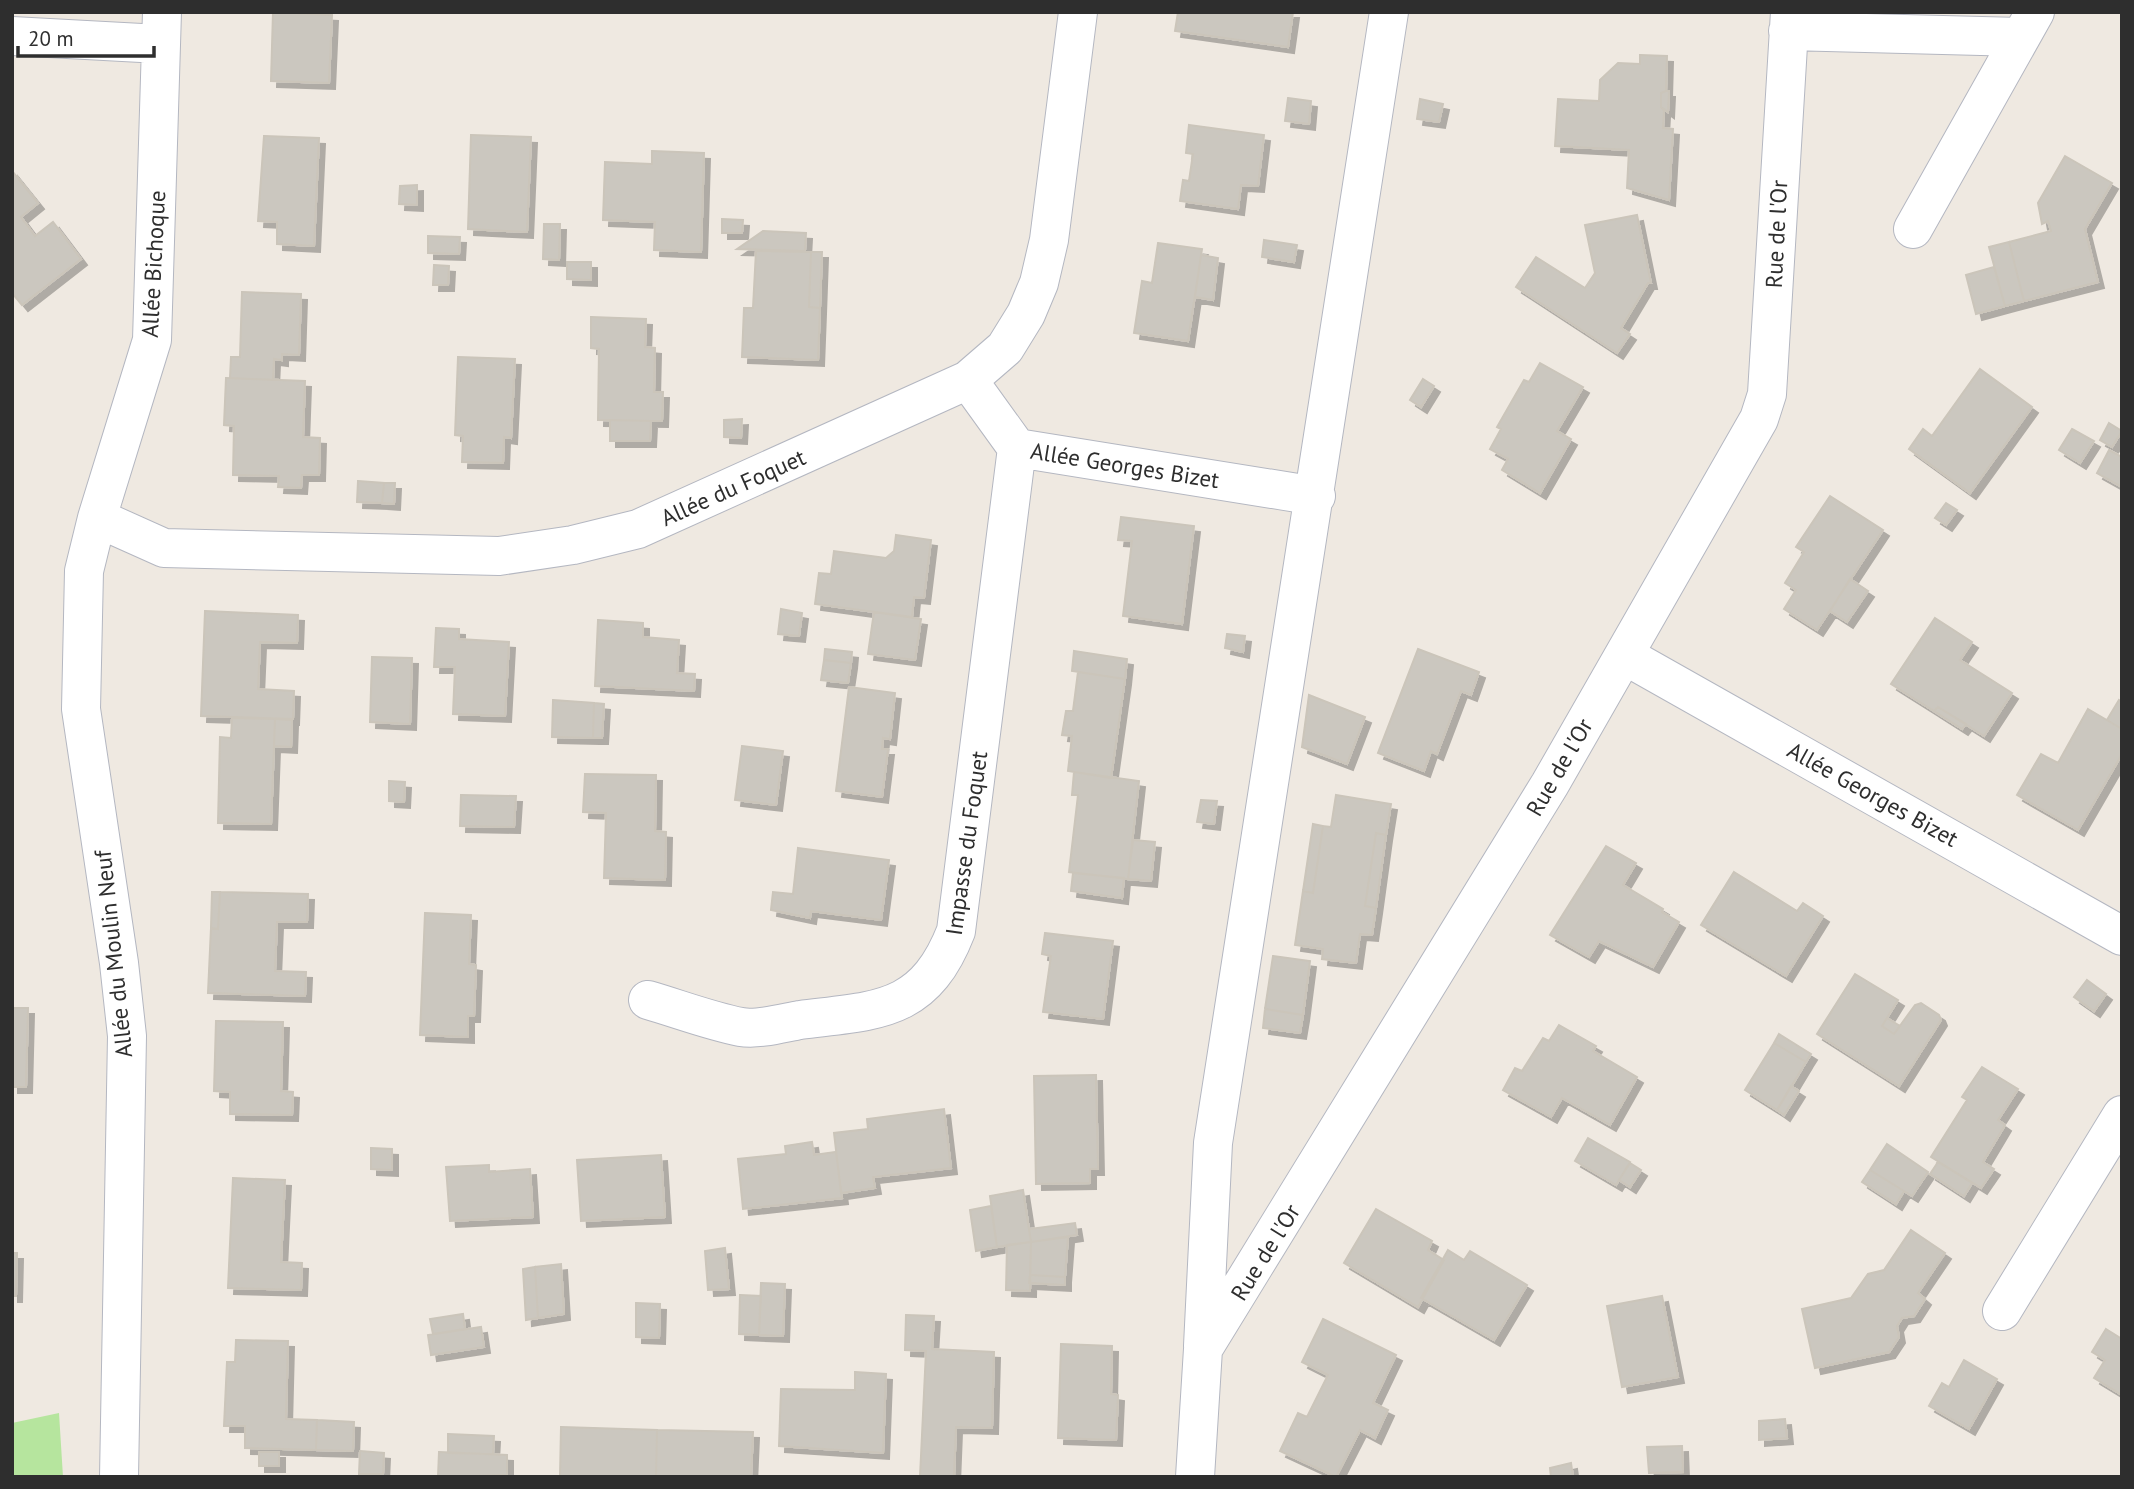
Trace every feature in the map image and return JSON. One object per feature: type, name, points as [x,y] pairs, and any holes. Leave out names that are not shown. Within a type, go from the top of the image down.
[{"type":"street","name":"Allée du Foquet","points":[[97,518],[164,548],[499,556],[573,545],[638,529],[968,380],[1005,348],[1026,314],[1039,283],[1049,240],[1078,12]]},
{"type":"street","points":[[1203,1349],[1213,1143],[1316,496],[1389,12]]},
{"type":"street","points":[[1789,22],[2028,25],[1913,229]]},
{"type":"street","name":"Rue de l'Or","points":[[1195,1477],[1203,1349],[1356,1104],[1550,784],[1763,408],[1767,394],[1789,22]]},
{"type":"street","name":"Allée Bichoque","points":[[12,36],[161,28],[152,340],[97,518]]},
{"type":"street","name":"Allée Georges Bizet","points":[[968,380],[1017,448],[1316,496]]},
{"type":"street","name":"Impasse du Foquet","points":[[648,1000],[744,1028],[869,1011],[897,1002],[925,985],[944,962],[956,931],[1017,448]]},
{"type":"street","name":"Allée du Moulin Neuf","points":[[97,518],[84,571],[81,709],[119,963],[127,1036],[119,1477]]},
{"type":"street","name":"Allée Georges Bizet","points":[[1624,655],[2119,928]]},
{"type":"street","points":[[2002,1311],[2122,1115]]},
{"type":"green space","points":[[59,1413],[63,1477],[12,1477],[12,1423]]},
{"type":"building","points":[[273,12],[332,15],[329,83],[271,81]]},
{"type":"building","points":[[1178,12],[1293,12],[1288,47],[1175,31]]},
{"type":"building","points":[[1640,55],[1667,56],[1666,91],[1661,93],[1661,107],[1664,111],[1663,128],[1673,129],[1669,200],[1627,188],[1629,150],[1555,146],[1558,99],[1599,101],[1600,80],[1618,63],[1640,64]]},
{"type":"building","points":[[1669,91],[1668,112],[1661,107],[1661,93]]},
{"type":"building","points":[[1288,98],[1311,101],[1309,124],[1285,121]]},
{"type":"building","points":[[1420,99],[1443,104],[1439,122],[1417,119]]},
{"type":"building","points":[[1189,125],[1264,135],[1258,186],[1241,185],[1238,209],[1180,201],[1183,180],[1189,181],[1193,154],[1186,153]]},
{"type":"building","points":[[471,135],[531,137],[527,232],[468,229]]},
{"type":"building","points":[[264,136],[319,138],[314,246],[277,244],[277,222],[258,221]]},
{"type":"building","points":[[652,151],[704,153],[701,252],[654,250],[655,222],[603,220],[605,162],[652,164]]},
{"type":"building","points":[[2065,156],[2112,183],[2085,229],[2098,282],[2024,301],[2009,242],[2051,231],[2048,221],[2042,224],[2038,203]]},
{"type":"building","points":[[12,171],[38,203],[21,217],[35,236],[53,222],[81,259],[22,305],[12,293]]},
{"type":"building","points":[[417,185],[417,205],[399,204],[400,186]]},
{"type":"building","points":[[1637,215],[1651,283],[1648,283],[1621,328],[1630,334],[1617,353],[1516,287],[1536,257],[1585,288],[1595,273],[1585,225]]},
{"type":"building","points":[[722,219],[743,220],[742,233],[722,233]]},
{"type":"building","points":[[544,224],[560,224],[559,260],[543,259]]},
{"type":"building","points":[[763,231],[806,233],[805,251],[737,249]]},
{"type":"building","points":[[428,236],[460,237],[459,254],[428,253]]},
{"type":"building","points":[[1264,240],[1297,245],[1294,262],[1262,257]]},
{"type":"building","points":[[2009,242],[2024,301],[2005,306],[1989,247]]},
{"type":"building","points":[[1158,243],[1202,249],[1188,341],[1134,333],[1142,281],[1152,283]]},
{"type":"building","points":[[756,251],[811,252],[809,307],[820,308],[818,360],[742,357],[744,308],[753,308]]},
{"type":"building","points":[[811,252],[822,252],[820,308],[809,307]]},
{"type":"building","points":[[1201,255],[1218,258],[1213,300],[1195,297]]},
{"type":"building","points":[[567,262],[591,262],[591,280],[567,279]]},
{"type":"building","points":[[434,265],[449,266],[448,285],[433,285]]},
{"type":"building","points":[[1994,267],[2005,306],[1976,314],[1966,275]]},
{"type":"building","points":[[242,292],[301,294],[299,355],[282,354],[282,360],[274,359],[273,380],[230,378],[231,357],[240,357]]},
{"type":"building","points":[[591,317],[646,319],[645,347],[655,348],[654,392],[663,392],[662,421],[598,420],[599,349],[591,348]]},
{"type":"building","points":[[458,357],[515,359],[511,438],[504,437],[503,463],[462,462],[463,436],[455,435]]},
{"type":"building","points":[[1540,363],[1583,387],[1557,431],[1571,439],[1540,493],[1502,470],[1508,459],[1490,449],[1501,429],[1497,427],[1524,380],[1529,382]]},
{"type":"building","points":[[1980,369],[2032,407],[1970,493],[1909,449],[1923,429],[1932,436]]},
{"type":"building","points":[[226,378],[305,381],[303,437],[320,438],[319,475],[302,475],[301,488],[278,487],[279,476],[233,475],[234,426],[224,425]]},
{"type":"building","points":[[1423,379],[1434,386],[1421,407],[1410,400]]},
{"type":"building","points":[[742,419],[741,438],[724,437],[724,420]]},
{"type":"building","points":[[610,420],[651,421],[650,441],[610,441]]},
{"type":"building","points":[[2109,423],[2122,431],[2112,447],[2100,440]]},
{"type":"building","points":[[2072,429],[2094,441],[2080,463],[2059,450]]},
{"type":"building","points":[[2109,450],[2122,457],[2122,487],[2097,473]]},
{"type":"building","points":[[358,481],[384,483],[382,503],[357,502]]},
{"type":"building","points":[[384,483],[395,483],[394,504],[382,503]]},
{"type":"building","points":[[1830,496],[1883,530],[1817,630],[1784,609],[1796,590],[1785,583],[1804,552],[1796,547]]},
{"type":"building","points":[[1946,503],[1957,510],[1946,525],[1935,518]]},
{"type":"building","points":[[1121,517],[1194,526],[1182,624],[1123,616],[1132,541],[1118,540]]},
{"type":"building","points":[[896,535],[931,540],[924,598],[914,597],[912,617],[815,604],[819,573],[831,574],[834,551],[886,558],[894,551]]},
{"type":"building","points":[[1850,579],[1868,591],[1847,622],[1830,611]]},
{"type":"building","points":[[781,609],[802,613],[799,636],[778,634]]},
{"type":"building","points":[[205,611],[298,615],[297,643],[260,642],[258,689],[294,691],[293,719],[201,716]]},
{"type":"building","points":[[874,612],[921,619],[915,660],[868,654]]},
{"type":"building","points":[[1935,618],[1972,642],[1960,660],[2012,693],[1984,736],[1938,707],[1934,711],[1891,684]]},
{"type":"building","points":[[598,620],[643,623],[643,637],[679,640],[677,673],[695,674],[694,691],[595,686]]},
{"type":"building","points":[[436,628],[459,629],[459,639],[509,642],[505,716],[453,714],[455,667],[434,667]]},
{"type":"building","points":[[1227,634],[1245,636],[1243,652],[1225,648]]},
{"type":"building","points":[[825,649],[852,652],[851,663],[824,660]]},
{"type":"building","points":[[1418,649],[1479,672],[1471,695],[1461,691],[1437,754],[1431,751],[1424,771],[1378,753]]},
{"type":"building","points":[[1074,651],[1127,659],[1125,679],[1072,671]]},
{"type":"building","points":[[372,657],[412,658],[410,724],[370,722]]},
{"type":"building","points":[[824,660],[851,663],[848,683],[821,680]]},
{"type":"building","points":[[1078,672],[1125,679],[1111,778],[1068,771],[1072,736],[1062,735],[1066,711],[1073,711]]},
{"type":"building","points":[[849,687],[895,693],[890,739],[883,738],[882,749],[888,749],[882,797],[836,791]]},
{"type":"building","points":[[1309,695],[1365,717],[1347,764],[1302,747]]},
{"type":"building","points":[[553,700],[594,703],[593,738],[552,737]]},
{"type":"building","points":[[2119,700],[2122,702],[2122,729],[2107,720]]},
{"type":"building","points":[[594,703],[604,704],[602,738],[593,738]]},
{"type":"building","points":[[1938,707],[1966,724],[1962,729],[1934,711]]},
{"type":"building","points":[[2088,709],[2122,729],[2122,754],[2078,830],[2017,795],[2041,754],[2058,763]]},
{"type":"building","points":[[232,718],[275,719],[271,824],[218,823],[220,737],[231,738]]},
{"type":"building","points":[[275,719],[292,720],[291,747],[274,746]]},
{"type":"building","points":[[742,746],[783,751],[776,805],[735,800]]},
{"type":"building","points":[[1074,772],[1139,781],[1128,879],[1069,872],[1078,795],[1072,795]]},
{"type":"building","points":[[585,774],[656,775],[655,831],[666,832],[665,880],[604,878],[606,813],[583,812]]},
{"type":"building","points":[[389,781],[405,782],[404,802],[389,801]]},
{"type":"building","points":[[461,795],[516,796],[514,827],[460,826]]},
{"type":"building","points":[[1336,795],[1391,804],[1386,835],[1376,833],[1365,906],[1376,908],[1372,935],[1360,934],[1356,963],[1322,959],[1323,949],[1295,945],[1303,891],[1313,893],[1323,826],[1331,827]]},
{"type":"building","points":[[1201,800],[1217,801],[1214,824],[1197,822]]},
{"type":"building","points":[[1313,824],[1323,826],[1313,893],[1303,891]]},
{"type":"building","points":[[1376,833],[1386,835],[1376,908],[1365,906]]},
{"type":"building","points":[[1133,840],[1155,842],[1151,881],[1128,879]]},
{"type":"building","points":[[1606,846],[1636,863],[1623,885],[1679,922],[1653,967],[1599,941],[1589,957],[1550,935]]},
{"type":"building","points":[[798,848],[889,860],[881,920],[811,911],[810,918],[771,910],[773,892],[793,894]]},
{"type":"building","points":[[1734,872],[1797,911],[1803,903],[1823,916],[1786,976],[1701,925]]},
{"type":"building","points":[[1073,873],[1124,878],[1122,898],[1071,891]]},
{"type":"building","points":[[212,892],[220,892],[218,929],[211,928]]},
{"type":"building","points":[[220,892],[308,894],[307,922],[277,922],[275,971],[306,972],[305,996],[208,993],[211,928],[218,929]]},
{"type":"building","points":[[425,913],[471,915],[469,964],[476,965],[474,1016],[468,1016],[468,1037],[420,1035]]},
{"type":"building","points":[[1045,933],[1113,941],[1103,1019],[1043,1012],[1051,956],[1042,954]]},
{"type":"building","points":[[1273,956],[1310,961],[1303,1015],[1265,1009]]},
{"type":"building","points":[[1855,974],[1898,1000],[1882,1026],[1894,1034],[1915,1005],[1921,1003],[1939,1015],[1941,1020],[1899,1086],[1817,1034]]},
{"type":"building","points":[[2087,980],[2106,994],[2094,1011],[2074,997]]},
{"type":"building","points":[[12,1008],[28,1008],[26,1087],[12,1087]]},
{"type":"building","points":[[1265,1009],[1303,1015],[1300,1033],[1263,1028]]},
{"type":"building","points":[[1887,1018],[1900,1026],[1894,1034],[1882,1026]]},
{"type":"building","points":[[216,1021],[283,1022],[281,1091],[293,1092],[292,1115],[230,1114],[230,1092],[214,1091]]},
{"type":"building","points":[[1559,1025],[1596,1046],[1593,1051],[1637,1077],[1610,1125],[1562,1098],[1551,1117],[1503,1090],[1515,1068],[1522,1071],[1543,1038],[1549,1041]]},
{"type":"building","points":[[1779,1034],[1811,1054],[1806,1062],[1774,1043]]},
{"type":"building","points":[[1774,1043],[1806,1062],[1777,1110],[1745,1090]]},
{"type":"building","points":[[1982,1067],[2018,1089],[1998,1120],[2005,1125],[1983,1162],[1994,1169],[1981,1188],[1931,1157],[1967,1100],[1962,1097]]},
{"type":"building","points":[[1096,1075],[1098,1169],[1090,1169],[1090,1183],[1036,1184],[1034,1076]]},
{"type":"building","points":[[1791,1086],[1799,1091],[1784,1115],[1777,1110]]},
{"type":"building","points":[[944,1109],[951,1168],[873,1177],[875,1188],[841,1193],[834,1133],[868,1129],[867,1119]]},
{"type":"building","points":[[1588,1138],[1630,1162],[1616,1185],[1575,1161]]},
{"type":"building","points":[[812,1142],[814,1155],[836,1152],[842,1198],[743,1209],[738,1159],[786,1154],[785,1146]]},
{"type":"building","points":[[1887,1144],[1928,1172],[1912,1196],[1870,1170]]},
{"type":"building","points":[[371,1148],[392,1149],[392,1170],[371,1169]]},
{"type":"building","points":[[661,1155],[665,1217],[581,1221],[577,1160]]},
{"type":"building","points":[[1938,1162],[1972,1183],[1964,1196],[1930,1174]]},
{"type":"building","points":[[1630,1163],[1641,1170],[1630,1187],[1619,1180]]},
{"type":"building","points":[[489,1165],[489,1172],[530,1169],[533,1217],[450,1221],[446,1167]]},
{"type":"building","points":[[1870,1170],[1904,1191],[1896,1204],[1862,1182]]},
{"type":"building","points":[[233,1178],[285,1180],[281,1262],[302,1263],[301,1290],[228,1288]]},
{"type":"building","points":[[1023,1190],[1031,1242],[997,1247],[990,1196]]},
{"type":"building","points":[[991,1206],[997,1247],[976,1251],[970,1210]]},
{"type":"building","points":[[1376,1209],[1432,1241],[1428,1250],[1444,1260],[1418,1307],[1344,1263]]},
{"type":"building","points":[[1075,1223],[1077,1235],[1031,1242],[1029,1229]]},
{"type":"building","points":[[1911,1230],[1945,1253],[1918,1293],[1925,1299],[1914,1316],[1902,1318],[1897,1326],[1899,1337],[1889,1352],[1815,1368],[1802,1309],[1851,1298],[1868,1274],[1884,1270]]},
{"type":"building","points":[[1068,1237],[1065,1277],[1030,1275],[1031,1242]]},
{"type":"building","points":[[1031,1242],[1030,1291],[1006,1290],[1007,1245]]},
{"type":"building","points":[[725,1248],[729,1289],[708,1290],[705,1251]]},
{"type":"building","points":[[1448,1250],[1464,1260],[1470,1251],[1527,1285],[1494,1340],[1421,1298]]},
{"type":"building","points":[[12,1253],[17,1253],[16,1296],[12,1296]]},
{"type":"building","points":[[561,1264],[564,1314],[538,1318],[535,1267]]},
{"type":"building","points":[[535,1267],[538,1318],[526,1320],[523,1269]]},
{"type":"building","points":[[1030,1275],[1065,1277],[1065,1285],[1029,1283]]},
{"type":"building","points":[[761,1283],[785,1284],[783,1336],[759,1335]]},
{"type":"building","points":[[740,1295],[761,1296],[759,1335],[739,1334]]},
{"type":"building","points":[[1662,1296],[1678,1377],[1622,1387],[1607,1306]]},
{"type":"building","points":[[636,1303],[660,1304],[659,1338],[636,1337]]},
{"type":"building","points":[[463,1314],[465,1329],[433,1334],[430,1319]]},
{"type":"building","points":[[906,1315],[934,1316],[932,1349],[994,1352],[992,1428],[956,1427],[954,1477],[920,1477],[926,1351],[905,1350]]},
{"type":"building","points":[[1323,1319],[1396,1355],[1373,1403],[1388,1410],[1375,1438],[1360,1430],[1336,1477],[1280,1451],[1298,1413],[1307,1417],[1328,1375],[1302,1362]]},
{"type":"building","points":[[481,1327],[484,1347],[431,1355],[428,1335]]},
{"type":"building","points":[[2106,1329],[2122,1339],[2122,1395],[2094,1378],[2105,1360],[2092,1352]]},
{"type":"building","points":[[236,1340],[288,1341],[286,1419],[317,1420],[316,1450],[245,1448],[245,1426],[224,1426],[227,1362],[235,1362]]},
{"type":"building","points":[[1061,1344],[1112,1346],[1111,1394],[1118,1395],[1116,1440],[1058,1438]]},
{"type":"building","points":[[1964,1360],[1997,1379],[1969,1429],[1929,1406],[1942,1383],[1949,1387]]},
{"type":"building","points":[[855,1372],[886,1374],[883,1453],[779,1446],[781,1389],[855,1390]]},
{"type":"building","points":[[1785,1419],[1787,1438],[1759,1440],[1759,1421]]},
{"type":"building","points":[[317,1420],[354,1422],[353,1451],[316,1450]]},
{"type":"building","points":[[561,1427],[657,1430],[656,1477],[560,1477]]},
{"type":"building","points":[[657,1430],[753,1432],[751,1477],[656,1477]]},
{"type":"building","points":[[448,1434],[494,1436],[493,1454],[448,1453]]},
{"type":"building","points":[[1682,1446],[1683,1472],[1649,1473],[1647,1447]]},
{"type":"building","points":[[360,1451],[384,1453],[383,1474],[359,1474]]},
{"type":"building","points":[[259,1452],[279,1452],[279,1466],[259,1466]]},
{"type":"building","points":[[439,1452],[507,1455],[507,1475],[438,1477]]},
{"type":"building","points":[[1571,1463],[1573,1477],[1551,1477],[1550,1468]]}]
